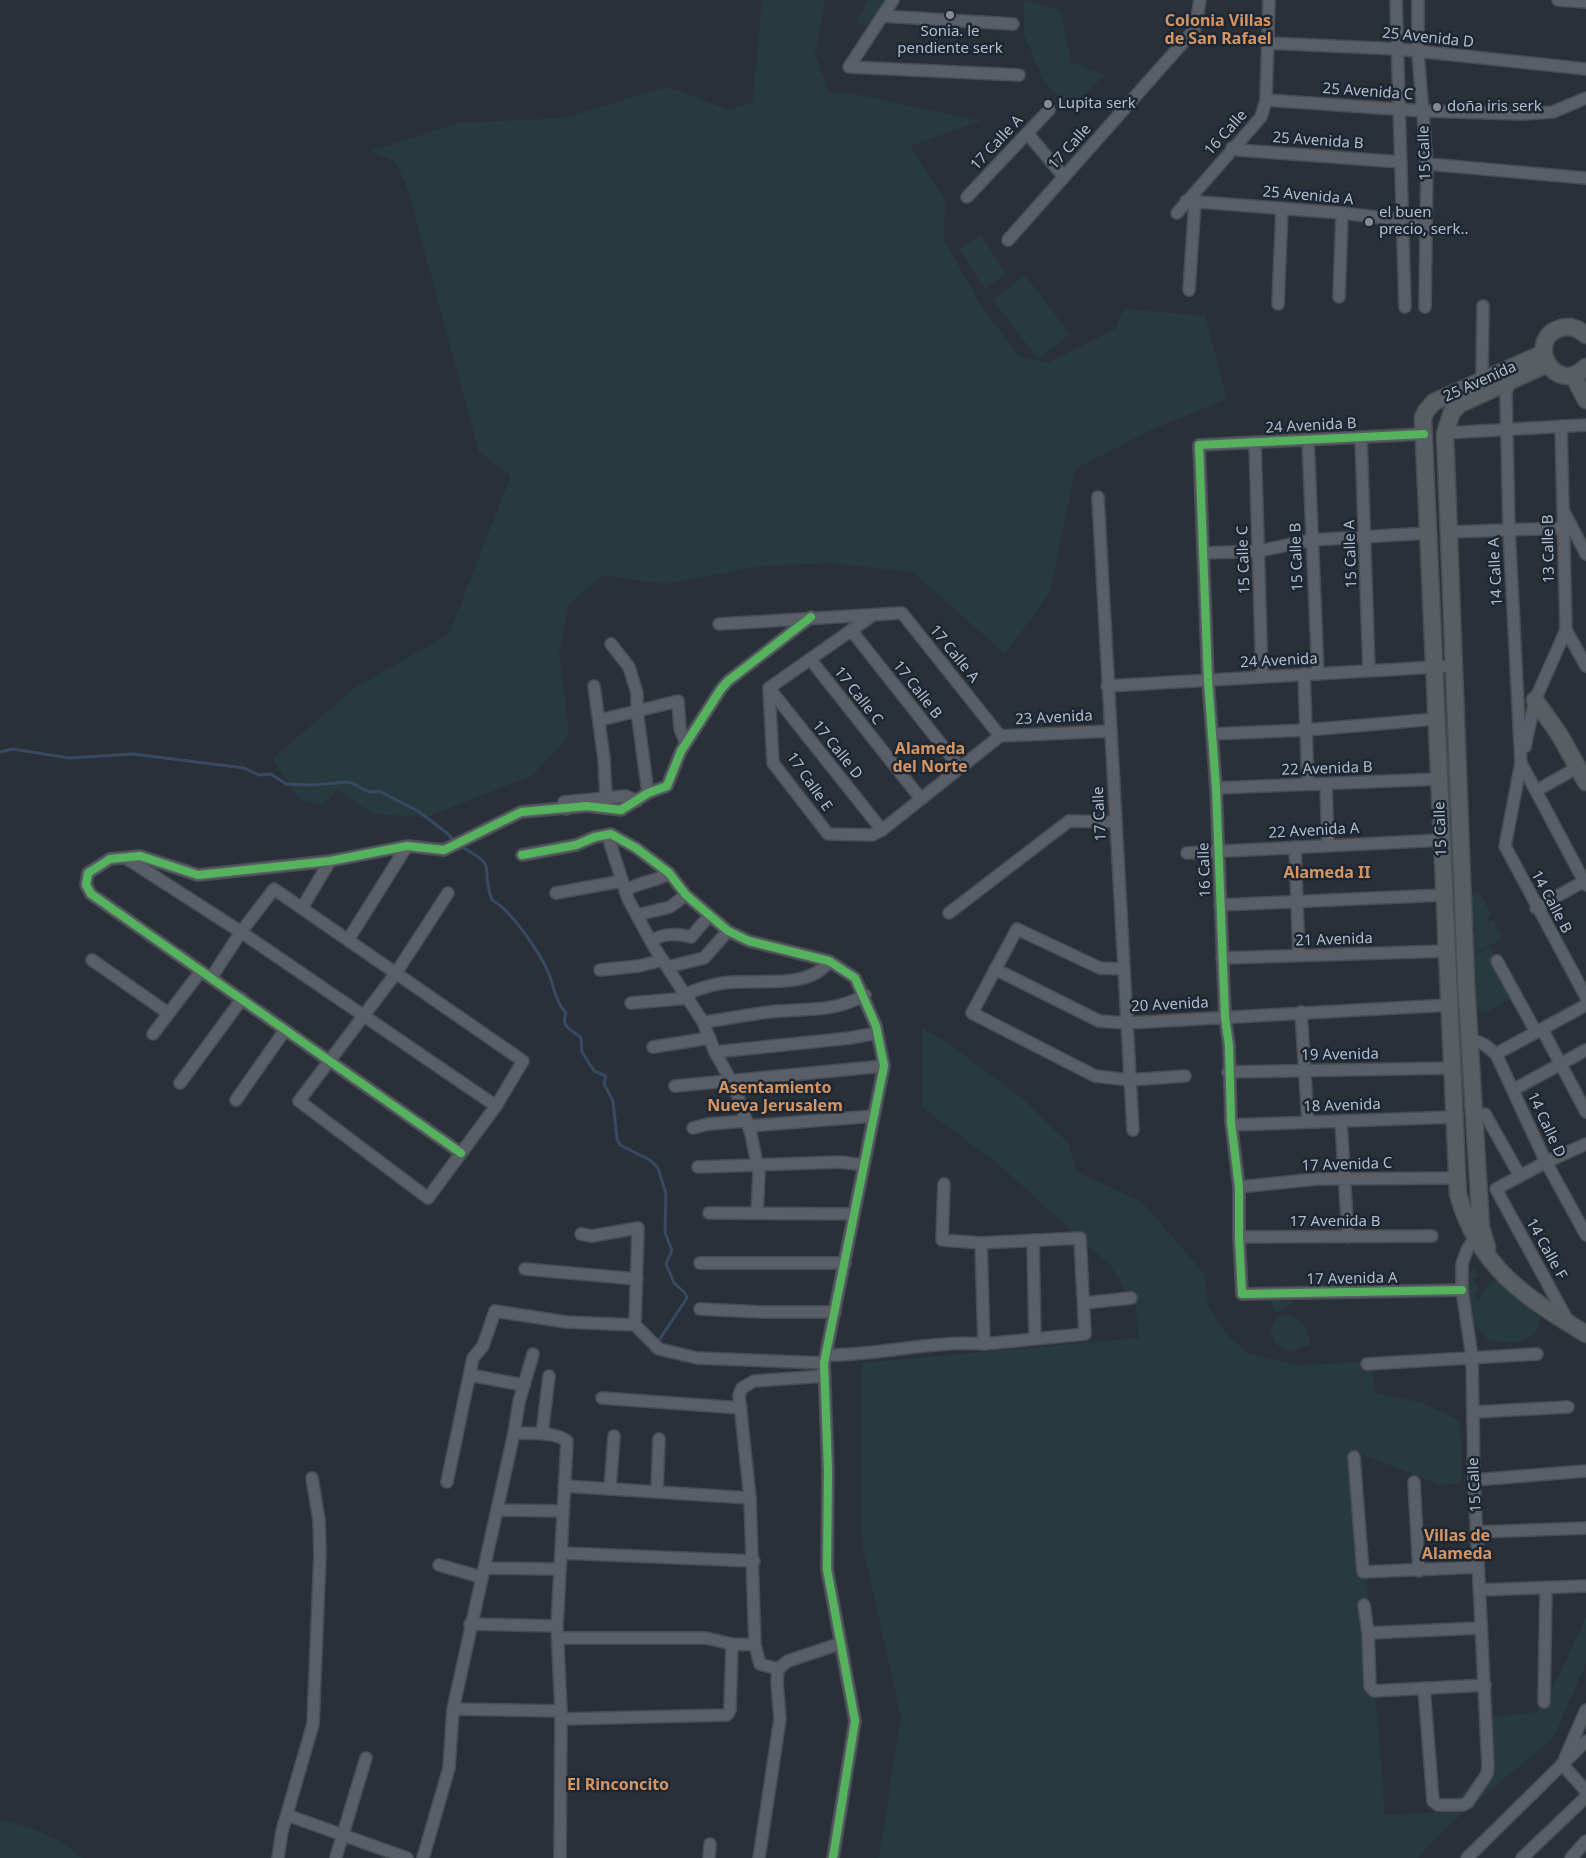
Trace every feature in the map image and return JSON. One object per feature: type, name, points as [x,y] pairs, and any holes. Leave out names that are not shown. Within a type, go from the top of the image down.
[{"type":"street","points":[[893,0],[849,67],[1019,75]]},
{"type":"street","name":"17 Calle","points":[[1008,240],[1195,29],[1200,0]]},
{"type":"street","name":"16 Calle","points":[[1177,213],[1191,201],[1232,148],[1261,117],[1266,100],[1269,0]]},
{"type":"street","name":"15 Calle","points":[[1396,0],[1405,307]]},
{"type":"street","name":"15 Calle","points":[[1418,0],[1418,53],[1427,164],[1425,307]]},
{"type":"street","points":[[1558,0],[1586,2]]},
{"type":"street","points":[[882,16],[1014,24]]},
{"type":"street","name":"25 Avenida D","points":[[1267,43],[1398,49],[1418,53],[1586,69]]},
{"type":"street","name":"25 Avenida C","points":[[1266,100],[1424,111],[1522,114],[1553,112],[1586,98]]},
{"type":"street","name":"17 Calle A","points":[[967,197],[1049,110]]},
{"type":"street","points":[[1027,133],[1064,177]]},
{"type":"street","name":"25 Avenida B","points":[[1232,148],[1401,162]]},
{"type":"street","points":[[1427,164],[1585,178]]},
{"type":"street","points":[[1189,290],[1191,201]]},
{"type":"street","name":"25 Avenida A","points":[[1191,201],[1342,213],[1426,223]]},
{"type":"street","points":[[1278,304],[1282,208]]},
{"type":"street","points":[[1339,297],[1342,213]]},
{"type":"street","points":[[1482,380],[1483,306]]},
{"type":"street","points":[[1586,335],[1572,327],[1558,329],[1547,339],[1545,359],[1557,373],[1579,371],[1586,400]]},
{"type":"street","name":"25 Avenida","points":[[1424,426],[1426,411],[1434,402],[1482,380],[1545,359]]},
{"type":"street","name":"25 Avenida","points":[[1446,427],[1452,412],[1460,404],[1510,380],[1545,359]]},
{"type":"street","name":"14 Calle A","points":[[1505,846],[1521,763],[1509,529],[1506,393],[1510,380]]},
{"type":"street","points":[[1446,427],[1507,430],[1586,425]]},
{"type":"street","name":"15 Calle","points":[[1424,426],[1458,1194],[1462,1210],[1477,1233]]},
{"type":"street","name":"24 Avenida B","points":[[1199,445],[1361,437],[1424,426]]},
{"type":"street","name":"13 Calle B","points":[[1561,426],[1566,630],[1586,666]]},
{"type":"street","name":"15 Calle","points":[[1424,1688],[1433,1801],[1435,1804],[1463,1805],[1468,1802],[1487,1774],[1488,1766],[1474,1480],[1472,1358],[1462,1290],[1462,1264],[1477,1233],[1453,666],[1446,427]]},
{"type":"street","name":"15 Calle A","points":[[1361,437],[1369,670]]},
{"type":"street","name":"15 Calle B","points":[[1308,440],[1318,674]]},
{"type":"street","name":"15 Calle C","points":[[1255,442],[1262,677]]},
{"type":"street","name":"16 Calle","points":[[1199,445],[1208,680],[1216,788],[1222,958],[1228,1072],[1239,1187],[1238,1237],[1242,1294]]},
{"type":"street","name":"17 Calle","points":[[1098,497],[1133,1130]]},
{"type":"street","points":[[1563,511],[1586,554]]},
{"type":"street","points":[[1449,532],[1563,528]]},
{"type":"street","points":[[1204,553],[1259,551],[1311,540],[1428,534]]},
{"type":"street","name":"17 Calle A","points":[[873,614],[902,613],[1000,736]]},
{"type":"street","points":[[719,624],[873,614]]},
{"type":"street","points":[[769,688],[873,614]]},
{"type":"street","points":[[461,1153],[91,894],[86,885],[88,873],[110,859],[140,856],[198,875],[330,861],[407,846],[444,850],[521,812],[534,809],[566,809],[586,806],[621,810],[648,793],[667,786],[686,743],[728,681],[811,617]]},
{"type":"street","name":"17 Calle B","points":[[851,630],[960,768]]},
{"type":"street","points":[[1521,763],[1535,700],[1566,630]]},
{"type":"street","points":[[611,644],[629,667],[637,693],[637,711],[648,793]]},
{"type":"street","name":"17 Calle C","points":[[810,659],[921,799]]},
{"type":"street","name":"24 Avenida","points":[[1107,686],[1453,666]]},
{"type":"street","points":[[1304,674],[1308,784]]},
{"type":"street","points":[[594,686],[600,720],[606,797]]},
{"type":"street","name":"17 Calle E","points":[[769,688],[773,763],[828,834],[872,835],[882,830]]},
{"type":"street","name":"17 Calle D","points":[[769,688],[882,830]]},
{"type":"street","points":[[1535,700],[1559,734],[1586,782]]},
{"type":"street","points":[[600,720],[678,701],[680,729],[686,743]]},
{"type":"street","points":[[1212,734],[1306,730],[1436,719]]},
{"type":"street","name":"23 Avenida","points":[[882,830],[1000,736],[1110,730]]},
{"type":"street","name":"14 Calle A","points":[[1521,763],[1585,882]]},
{"type":"street","points":[[1536,791],[1578,767]]},
{"type":"street","name":"22 Avenida B","points":[[1216,788],[1439,779]]},
{"type":"street","points":[[1326,784],[1328,846]]},
{"type":"street","points":[[566,809],[564,802],[606,797],[626,796],[632,804]]},
{"type":"street","points":[[949,913],[1069,822],[1115,822]]},
{"type":"street","points":[[522,855],[576,845],[596,837],[611,834],[636,848],[669,873],[686,895],[728,931],[749,941],[830,961],[855,978],[865,996],[884,1066],[825,1359],[828,1470],[826,1555],[839,1644],[854,1722],[832,1858]]},
{"type":"street","points":[[611,834],[610,843],[624,886],[637,915],[665,964],[703,1022],[732,1082],[748,1124],[757,1164],[757,1213]]},
{"type":"street","name":"22 Avenida A","points":[[1187,853],[1442,840]]},
{"type":"street","points":[[348,940],[407,846]]},
{"type":"street","name":"14 Calle B","points":[[1505,846],[1536,908],[1586,998]]},
{"type":"street","points":[[1295,847],[1299,956]]},
{"type":"street","points":[[126,858],[241,932],[496,1106]]},
{"type":"street","points":[[302,908],[330,861]]},
{"type":"street","points":[[556,893],[624,886],[647,880],[658,880],[669,873]]},
{"type":"street","points":[[1536,908],[1585,882]]},
{"type":"street","points":[[211,978],[241,932],[274,889],[302,908],[348,940],[396,973],[523,1061],[496,1106],[428,1198],[299,1101],[396,973],[448,893]]},
{"type":"street","points":[[637,915],[670,907],[686,895]]},
{"type":"street","points":[[1220,905],[1444,895]]},
{"type":"street","points":[[652,942],[665,936],[683,935],[691,937],[709,916]]},
{"type":"street","points":[[1123,969],[1100,968],[1017,929],[972,1013],[1095,1076],[1129,1080],[1185,1076]]},
{"type":"street","points":[[600,970],[704,958],[728,931]]},
{"type":"street","name":"21 Avenida","points":[[1222,958],[1447,951]]},
{"type":"street","points":[[92,960],[168,1013]]},
{"type":"street","points":[[632,1003],[687,996],[723,983],[781,980],[810,976],[824,970],[830,961]]},
{"type":"street","points":[[1497,961],[1560,1064],[1586,1112]]},
{"type":"street","name":"20 Avenida","points":[[995,969],[1099,1021],[1126,1023],[1302,1012],[1449,1006]]},
{"type":"street","points":[[152,1034],[201,971]]},
{"type":"street","points":[[703,1022],[778,1011],[830,1009],[852,1003],[865,996]]},
{"type":"street","points":[[180,1083],[242,999]]},
{"type":"street","points":[[1470,1038],[1485,1045],[1496,1054],[1586,1005]]},
{"type":"street","points":[[1302,1012],[1308,1122]]},
{"type":"street","points":[[236,1100],[285,1030]]},
{"type":"street","points":[[716,1052],[850,1038],[876,1033]]},
{"type":"street","points":[[653,1047],[710,1038]]},
{"type":"street","points":[[1513,1090],[1586,1050]]},
{"type":"street","name":"14 Calle D","points":[[1496,1054],[1546,1162],[1586,1234]]},
{"type":"street","points":[[675,1086],[884,1066]]},
{"type":"street","name":"19 Avenida","points":[[1228,1072],[1452,1068]]},
{"type":"street","points":[[1485,1114],[1520,1176],[1586,1144]]},
{"type":"street","points":[[693,1128],[708,1124],[748,1124],[874,1116]]},
{"type":"street","name":"18 Avenida","points":[[1232,1125],[1454,1117]]},
{"type":"street","points":[[1341,1121],[1348,1236]]},
{"type":"street","points":[[698,1166],[840,1162],[864,1165]]},
{"type":"street","name":"14 Calle F","points":[[1520,1176],[1496,1188],[1570,1324]]},
{"type":"street","name":"17 Avenida C","points":[[1239,1187],[1345,1178],[1457,1178]]},
{"type":"street","points":[[447,1482],[473,1358],[483,1346],[495,1311],[566,1322],[635,1325],[660,1349],[697,1358],[825,1359],[842,1355],[908,1347],[968,1343],[984,1344],[1085,1334],[1080,1238],[981,1243],[942,1240],[944,1184]]},
{"type":"street","points":[[709,1213],[854,1214]]},
{"type":"street","points":[[581,1234],[592,1236],[638,1228],[635,1325]]},
{"type":"street","points":[[1477,1233],[1491,1262],[1515,1287],[1586,1334]]},
{"type":"street","name":"17 Avenida B","points":[[1238,1237],[1432,1236]]},
{"type":"street","points":[[1033,1240],[1035,1338]]},
{"type":"street","points":[[981,1243],[984,1344]]},
{"type":"street","points":[[700,1263],[844,1263]]},
{"type":"street","points":[[525,1269],[637,1279]]},
{"type":"street","name":"17 Avenida A","points":[[1242,1294],[1462,1290]]},
{"type":"street","points":[[1084,1303],[1131,1298]]},
{"type":"street","points":[[700,1309],[762,1312],[835,1312]]},
{"type":"street","points":[[422,1858],[449,1768],[453,1709],[470,1624],[497,1510],[523,1385],[533,1354]]},
{"type":"street","points":[[1367,1364],[1537,1354]]},
{"type":"street","points":[[470,1375],[523,1385]]},
{"type":"street","points":[[542,1434],[549,1376]]},
{"type":"street","points":[[778,1669],[760,1664],[755,1645],[754,1561],[750,1498],[739,1395],[747,1384],[825,1376]]},
{"type":"street","points":[[602,1398],[741,1408]]},
{"type":"street","points":[[1474,1412],[1568,1407]]},
{"type":"street","points":[[514,1433],[542,1434],[563,1438],[567,1441],[557,1626],[561,1715],[560,1858]]},
{"type":"street","points":[[610,1489],[614,1436]]},
{"type":"street","points":[[657,1492],[659,1439]]},
{"type":"street","points":[[1354,1458],[1362,1572],[1478,1567]]},
{"type":"street","points":[[1474,1480],[1586,1471]]},
{"type":"street","points":[[278,1858],[278,1850],[287,1815],[313,1724],[320,1554],[319,1520],[312,1478]]},
{"type":"street","points":[[1414,1482],[1419,1571]]},
{"type":"street","points":[[564,1486],[750,1498]]},
{"type":"street","points":[[497,1510],[563,1511]]},
{"type":"street","points":[[1478,1532],[1586,1528]]},
{"type":"street","points":[[560,1553],[754,1561]]},
{"type":"street","points":[[439,1566],[483,1572],[559,1569]]},
{"type":"street","points":[[1480,1590],[1586,1586]]},
{"type":"street","points":[[1544,1702],[1546,1587]]},
{"type":"street","points":[[1364,1605],[1368,1633],[1370,1686],[1374,1691],[1485,1685]]},
{"type":"street","points":[[470,1624],[557,1626]]},
{"type":"street","points":[[1368,1633],[1481,1628]]},
{"type":"street","points":[[558,1638],[706,1638],[732,1644],[755,1645]]},
{"type":"street","points":[[453,1709],[561,1715],[727,1715],[730,1710],[732,1644]]},
{"type":"street","points":[[778,1669],[788,1661],[839,1644]]},
{"type":"street","points":[[759,1858],[780,1719],[778,1669]]},
{"type":"street","points":[[1562,1764],[1586,1712]]},
{"type":"street","points":[[1467,1858],[1517,1811],[1586,1741]]},
{"type":"street","points":[[336,1857],[366,1758]]},
{"type":"street","points":[[1562,1764],[1586,1791]]},
{"type":"street","points":[[1522,1858],[1586,1797]]},
{"type":"street","points":[[287,1815],[407,1858]]},
{"type":"street","points":[[1572,1858],[1586,1841]]},
{"type":"street","points":[[709,1858],[710,1844]]},
{"type":"green space","points":[[762,0],[825,0],[815,54],[829,93],[850,93],[981,121],[910,146],[945,200],[944,240],[982,307],[1019,356],[1048,363],[1115,329],[1124,309],[1205,316],[1227,399],[1149,431],[1075,469],[1050,592],[1005,654],[913,572],[829,563],[762,566],[665,584],[602,575],[568,606],[559,654],[569,735],[533,775],[427,817],[373,814],[337,790],[323,805],[299,799],[273,758],[355,688],[449,634],[511,476],[479,452],[408,190],[396,162],[371,151],[458,123],[564,118],[667,87],[730,110],[753,102]]},
{"type":"green space","points":[[868,0],[888,0],[870,27],[856,23]]},
{"type":"green space","points":[[1024,0],[1060,10],[1071,62],[1105,75],[1069,109],[1043,80],[1024,34]]},
{"type":"green space","points":[[981,235],[1006,274],[984,288],[959,249]]},
{"type":"green space","points":[[1025,275],[1070,334],[1038,359],[993,300]]},
{"type":"green space","points":[[1478,891],[1491,913],[1486,919],[1488,923],[1493,921],[1503,939],[1472,953],[1472,933],[1477,929],[1472,925],[1473,912],[1470,912],[1470,896]]},
{"type":"green space","points":[[1490,947],[1514,997],[1482,1014],[1466,983],[1465,959]]},
{"type":"green space","points":[[922,1029],[942,1039],[1023,1099],[1067,1142],[1077,1172],[1142,1202],[1205,1275],[1208,1307],[1225,1333],[1249,1354],[1298,1365],[1371,1362],[1375,1393],[1423,1403],[1460,1421],[1462,1483],[1440,1485],[1356,1452],[1385,1815],[1440,1812],[1492,1765],[1488,1718],[1537,1712],[1549,1697],[1586,1617],[1586,1663],[1553,1738],[1444,1829],[1418,1858],[879,1858],[901,1717],[862,1542],[862,1363],[1139,1338],[1136,1306],[1111,1266],[997,1163],[922,1107]]},
{"type":"green space","points":[[1473,1268],[1478,1276],[1473,1279],[1478,1289],[1474,1297],[1478,1300],[1491,1281],[1501,1281],[1542,1313],[1536,1333],[1517,1343],[1488,1340],[1472,1321],[1464,1277]]},
{"type":"green space","points":[[1277,1297],[1282,1302],[1291,1300],[1292,1303],[1278,1313],[1274,1310],[1270,1298]]},
{"type":"green space","points":[[1290,1315],[1305,1326],[1311,1344],[1290,1352],[1277,1345],[1270,1330],[1278,1316]]},
{"type":"green space","points":[[0,1820],[44,1833],[64,1844],[82,1858],[0,1858]]},
{"type":"waterway","points":[[0,752],[13,749],[69,758],[133,754],[244,768],[259,775],[271,774],[286,784],[352,783],[369,792],[379,791],[418,811],[447,833],[455,842]]},
{"type":"waterway","points":[[460,846],[473,853],[485,864],[492,900],[508,913],[532,944],[545,965],[558,1000],[566,1013],[566,1026],[581,1038],[582,1052],[594,1071],[606,1076],[604,1084],[613,1101],[617,1139],[620,1145],[650,1160],[658,1168],[666,1194],[665,1233],[672,1250],[666,1264],[674,1283],[685,1293],[687,1298],[652,1351]]},
{"type":"cycle path","points":[[1424,434],[1199,445],[1208,680],[1216,788],[1231,1122],[1239,1187],[1242,1294],[1462,1290]]},
{"type":"cycle path","points":[[461,1153],[91,894],[86,885],[88,873],[110,859],[140,856],[198,875],[330,861],[407,846],[444,850],[521,812],[587,806],[621,810],[648,793],[667,786],[681,751],[721,689],[728,681],[811,617]]},
{"type":"cycle path","points":[[522,855],[576,845],[595,837],[611,834],[636,848],[669,873],[686,895],[728,931],[749,941],[829,961],[855,978],[876,1026],[884,1066],[824,1363],[828,1470],[827,1569],[855,1721],[833,1858]]},
{"type":"place","name":"Sonia. le pendiente serk","points":[[950,15]]},
{"type":"place","name":"Lupita serk","points":[[1048,104]]},
{"type":"place","name":"doña iris serk","points":[[1437,107]]},
{"type":"place","name":"el buen precio, serk..","points":[[1369,222]]},
{"type":"district","name":"Colonia Villas de San Rafael","points":[[1218,30]]},
{"type":"district","name":"Alameda del Norte","points":[[930,758]]},
{"type":"district","name":"Alameda II","points":[[1327,873]]},
{"type":"district","name":"Asentamiento Nueva Jerusalem","points":[[775,1097]]},
{"type":"district","name":"Villas de Alameda","points":[[1457,1545]]},
{"type":"district","name":"El Rinconcito","points":[[618,1785]]}]
